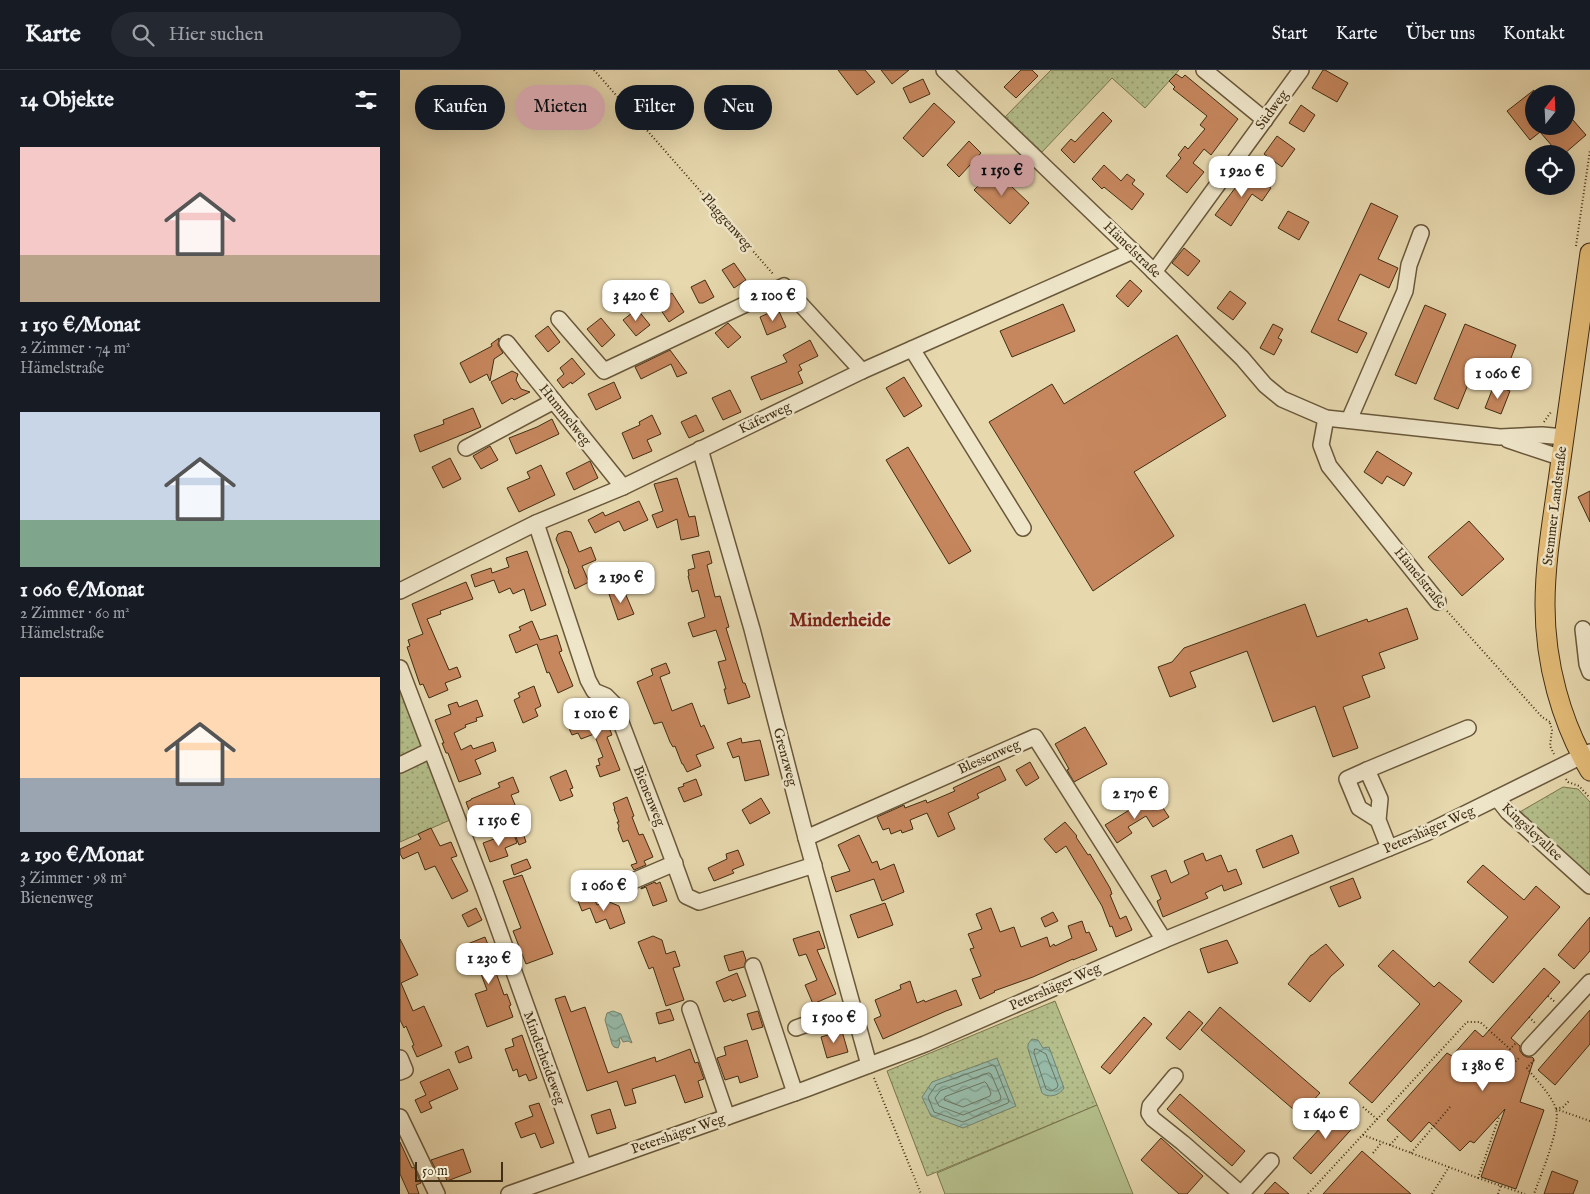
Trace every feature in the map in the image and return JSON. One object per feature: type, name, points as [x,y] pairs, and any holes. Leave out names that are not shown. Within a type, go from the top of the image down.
[{"type":"main road","name":"Stemmer Landstraße","points":[[1587,760],[1567,725],[1556,692],[1549,657],[1545,607],[1549,543],[1590,253]]},
{"type":"street","name":"Hämelstraße","points":[[944,70],[1133,251],[1282,400],[1326,418],[1500,438],[1542,435],[1564,437]]},
{"type":"street","points":[[1204,70],[1264,120]]},
{"type":"street","name":"Südweg","points":[[1154,272],[1301,70]]},
{"type":"street","points":[[1349,420],[1405,291],[1409,265],[1421,234]]},
{"type":"street","name":"Käferweg","points":[[400,591],[536,524],[623,487],[862,371],[1133,251]]},
{"type":"street","points":[[559,319],[604,371],[784,286],[862,371]]},
{"type":"street","name":"Hummelweg","points":[[507,343],[623,487]]},
{"type":"street","points":[[912,349],[1022,528]]},
{"type":"street","points":[[466,448],[554,401]]},
{"type":"street","name":"Hämelstraße","points":[[1326,418],[1321,445],[1329,466],[1438,602]]},
{"type":"street","name":"Hämelstraße","points":[[1500,438],[1562,458]]},
{"type":"street","name":"Grenzweg","points":[[700,449],[752,629],[806,838],[869,1065]]},
{"type":"street","name":"Bienenweg","points":[[536,524],[588,680],[594,691],[606,696],[614,704],[686,896],[699,902],[814,865]]},
{"type":"street","points":[[1583,628],[1587,664],[1590,672]]},
{"type":"street","name":"Minderheideweg","points":[[400,668],[488,900],[584,1167]]},
{"type":"street","points":[[1378,820],[1359,808],[1347,779],[1468,728]]},
{"type":"street","name":"Blessenweg","points":[[806,838],[1035,736],[1164,940]]},
{"type":"street","points":[[400,764],[431,750]]},
{"type":"street","name":"Petershäger Weg","points":[[509,1194],[926,1044],[1164,940],[1426,833],[1497,798],[1587,760]]},
{"type":"street","points":[[1367,770],[1380,798],[1378,820],[1389,848]]},
{"type":"street","name":"Kingsleyallee","points":[[1497,798],[1508,812],[1590,886]]},
{"type":"street","points":[[612,890],[674,863]]},
{"type":"street","points":[[753,966],[795,1092]]},
{"type":"street","points":[[1529,1048],[1590,982]]},
{"type":"street","points":[[796,1028],[853,1008]]},
{"type":"street","points":[[690,1009],[727,1117]]},
{"type":"street","points":[[400,1058],[405,1070],[400,1072]]},
{"type":"street","points":[[1175,1076],[1150,1106],[1149,1113],[1153,1119],[1183,1142],[1241,1194],[1272,1161]]},
{"type":"street","points":[[400,1118],[437,1194]]},
{"type":"path","name":"Plaggenweg","points":[[594,70],[784,286]]},
{"type":"path","name":"Hämelstraße","points":[[1438,602],[1542,717],[1550,722]]},
{"type":"path","points":[[1308,1194],[1468,1022],[1480,1022],[1510,1049],[1517,1042],[1523,1042],[1534,1053],[1535,1059],[1527,1068],[1556,1109],[1557,1126],[1534,1194]]},
{"type":"path","points":[[869,1065],[921,1194]]},
{"type":"path","points":[[1556,1109],[1563,1107],[1569,1101]]},
{"type":"path","points":[[1363,1107],[1378,1120]]},
{"type":"path","points":[[1410,1153],[1450,1107]]},
{"type":"path","points":[[1556,1109],[1590,1121]]},
{"type":"path","points":[[1478,1178],[1499,1117]]},
{"type":"path","points":[[1363,1135],[1525,1194]]},
{"type":"path","points":[[1390,1145],[1398,1135]]},
{"type":"path","points":[[1373,1153],[1382,1142]]},
{"type":"path","points":[[1432,1194],[1449,1167]]},
{"type":"path","points":[[1498,1194],[1500,1185]]},
{"type":"green space","points":[[1051,70],[1179,70],[1145,108],[1112,78],[1042,152],[1005,117]]},
{"type":"green space","points":[[400,683],[450,820],[400,842]]},
{"type":"green space","points":[[1563,787],[1578,789],[1590,802],[1590,876],[1518,813]]},
{"type":"green space","points":[[1055,1001],[1097,1105],[927,1176],[887,1071]]},
{"type":"green space","points":[[1097,1105],[1133,1194],[945,1194],[937,1173]]},
{"type":"water","points":[[613,1011],[621,1014],[632,1043],[628,1041],[623,1042],[619,1038],[618,1048],[612,1044],[605,1020],[607,1013]]},
{"type":"water","points":[[1032,1039],[1038,1040],[1043,1048],[1049,1047],[1064,1088],[1057,1094],[1048,1096],[1042,1093],[1028,1049],[1028,1044]]},
{"type":"water","points":[[997,1058],[1016,1106],[963,1128],[931,1116],[922,1097],[932,1082]]},
{"type":"building","points":[[838,70],[865,70],[875,82],[857,95]]},
{"type":"building","points":[[881,70],[909,70],[892,84]]},
{"type":"building","points":[[1021,70],[1032,70],[1038,76],[1016,98],[1004,87]]},
{"type":"building","points":[[1323,70],[1348,83],[1337,102],[1312,88]]},
{"type":"building","points":[[1176,74],[1182,78],[1185,75],[1238,119],[1211,155],[1204,149],[1193,163],[1204,172],[1187,193],[1166,176],[1181,158],[1178,155],[1185,146],[1188,149],[1205,129],[1200,125],[1207,116],[1173,89],[1175,87],[1169,81]]},
{"type":"building","points":[[923,79],[930,94],[910,103],[903,88]]},
{"type":"building","points":[[1525,97],[1525,134],[1507,111]]},
{"type":"building","points":[[934,103],[955,122],[923,157],[903,138]]},
{"type":"building","points":[[1301,105],[1315,115],[1304,132],[1289,123]]},
{"type":"building","points":[[1103,112],[1112,121],[1074,163],[1061,150],[1071,139],[1075,142]]},
{"type":"building","points":[[1575,122],[1586,135],[1574,145],[1551,145],[1543,135],[1575,135]]},
{"type":"building","points":[[1526,135],[1536,135],[1530,140]]},
{"type":"building","points":[[1277,136],[1295,149],[1282,167],[1264,154]]},
{"type":"building","points":[[969,141],[981,153],[959,177],[947,165]]},
{"type":"building","points":[[1104,165],[1121,181],[1127,174],[1135,180],[1132,184],[1144,194],[1132,210],[1104,187],[1102,189],[1092,179]]},
{"type":"building","points":[[994,170],[1029,203],[1010,224],[974,190]]},
{"type":"building","points":[[1247,172],[1271,188],[1262,201],[1252,194],[1231,226],[1215,215]]},
{"type":"building","points":[[1371,203],[1398,216],[1378,259],[1398,268],[1389,288],[1360,274],[1338,320],[1367,333],[1357,353],[1311,332]]},
{"type":"building","points":[[1288,211],[1309,222],[1299,240],[1278,228]]},
{"type":"building","points":[[1184,248],[1200,261],[1188,276],[1172,263]]},
{"type":"building","points":[[734,263],[746,280],[734,288],[722,270]]},
{"type":"building","points":[[705,280],[714,297],[699,303],[691,287]]},
{"type":"building","points":[[1130,280],[1142,291],[1128,307],[1116,296]]},
{"type":"building","points":[[1230,291],[1246,303],[1233,320],[1217,308]]},
{"type":"building","points":[[672,293],[684,312],[669,322],[656,303]]},
{"type":"building","points":[[1063,304],[1075,331],[1012,357],[1000,331]]},
{"type":"building","points":[[1425,305],[1446,314],[1416,384],[1395,375]]},
{"type":"building","points":[[637,309],[650,325],[636,336],[623,320]]},
{"type":"building","points":[[778,309],[786,327],[767,335],[760,317]]},
{"type":"building","points":[[601,318],[615,335],[602,347],[587,329]]},
{"type":"building","points":[[728,323],[741,337],[728,348],[715,333]]},
{"type":"building","points":[[1273,324],[1283,329],[1278,338],[1282,340],[1274,355],[1260,348]]},
{"type":"building","points":[[1465,324],[1516,345],[1506,371],[1478,360],[1458,409],[1434,399]]},
{"type":"building","points":[[548,326],[560,342],[548,352],[535,336]]},
{"type":"building","points":[[1177,335],[1226,416],[1134,472],[1174,536],[1093,591],[989,422],[1052,384],[1064,404]]},
{"type":"building","points":[[499,338],[498,345],[503,353],[494,359],[490,381],[487,374],[470,383],[460,363],[492,346],[491,344]]},
{"type":"building","points":[[810,340],[818,356],[799,365],[802,370],[798,372],[803,383],[761,400],[751,377],[787,362],[783,355]]},
{"type":"building","points":[[670,350],[687,373],[677,377],[671,364],[641,379],[635,367]]},
{"type":"building","points":[[572,358],[585,374],[563,388],[557,380],[564,374],[560,368]]},
{"type":"building","points":[[512,371],[518,374],[516,380],[521,389],[530,392],[514,400],[512,398],[502,404],[491,382]]},
{"type":"building","points":[[904,377],[922,406],[904,417],[886,388]]},
{"type":"building","points":[[614,382],[621,398],[596,410],[588,394]]},
{"type":"building","points":[[1494,385],[1510,391],[1501,414],[1485,408]]},
{"type":"building","points":[[730,390],[741,412],[723,420],[712,398]]},
{"type":"building","points":[[473,408],[481,427],[420,452],[414,435],[444,424],[443,420]]},
{"type":"building","points":[[652,415],[661,434],[647,440],[652,451],[633,459],[622,433],[640,425],[639,422]]},
{"type":"building","points":[[696,415],[704,431],[689,438],[681,422]]},
{"type":"building","points":[[552,419],[559,434],[516,454],[509,438]]},
{"type":"building","points":[[490,446],[498,460],[481,469],[473,456]]},
{"type":"building","points":[[908,447],[971,551],[949,564],[886,460]]},
{"type":"building","points":[[1377,451],[1412,473],[1404,486],[1387,476],[1382,484],[1364,472]]},
{"type":"building","points":[[450,458],[461,479],[443,488],[432,467]]},
{"type":"building","points":[[590,461],[598,478],[574,490],[566,473]]},
{"type":"building","points":[[541,465],[555,495],[519,512],[507,488],[530,478],[527,472]]},
{"type":"building","points":[[677,478],[689,517],[695,516],[699,536],[681,540],[677,519],[657,528],[652,515],[663,511],[654,484]]},
{"type":"building","points":[[1590,491],[1590,522],[1578,497]]},
{"type":"building","points":[[639,501],[648,520],[624,531],[619,521],[595,533],[588,520],[603,512],[605,516]]},
{"type":"building","points":[[1469,521],[1504,559],[1462,596],[1428,557]]},
{"type":"building","points":[[566,531],[571,532],[579,552],[591,547],[596,560],[582,566],[589,582],[575,589],[556,539],[558,534]]},
{"type":"building","points":[[527,551],[546,605],[531,611],[524,589],[513,594],[510,588],[499,593],[494,580],[475,587],[471,575],[491,568],[492,573],[509,567],[506,558]]},
{"type":"building","points":[[709,551],[712,563],[707,565],[715,597],[720,596],[729,627],[726,628],[743,683],[745,683],[750,697],[728,704],[724,689],[726,689],[718,662],[726,660],[716,630],[693,637],[688,623],[705,617],[698,590],[692,592],[688,576],[688,570],[695,568],[692,555]]},
{"type":"building","points":[[466,582],[473,599],[440,611],[441,614],[427,619],[449,670],[457,667],[461,677],[445,683],[448,690],[429,698],[423,684],[420,685],[407,647],[410,646],[408,640],[423,634],[412,604]]},
{"type":"building","points":[[623,588],[634,614],[618,620],[609,594]]},
{"type":"building","points":[[1305,604],[1317,637],[1367,619],[1368,622],[1407,608],[1418,639],[1379,653],[1385,668],[1362,676],[1370,697],[1343,707],[1358,748],[1333,757],[1315,706],[1273,722],[1247,651],[1190,672],[1196,687],[1170,697],[1158,667],[1172,662],[1184,648]]},
{"type":"building","points":[[532,621],[540,640],[557,635],[562,651],[559,652],[573,686],[558,693],[549,672],[547,673],[537,644],[516,653],[509,635],[521,630],[519,627]]},
{"type":"building","points":[[666,663],[670,673],[660,677],[672,711],[692,703],[701,727],[704,725],[714,748],[696,755],[701,766],[687,772],[675,746],[673,747],[670,742],[662,722],[654,724],[637,682],[653,675],[651,669]]},
{"type":"building","points":[[534,686],[541,706],[535,709],[538,716],[523,723],[514,700],[520,697],[518,693]]},
{"type":"building","points":[[477,700],[483,716],[476,718],[477,721],[465,725],[466,727],[454,733],[461,750],[471,745],[473,749],[493,742],[496,751],[475,760],[481,774],[459,782],[448,753],[446,753],[442,743],[444,743],[435,720],[451,714],[448,705],[457,702],[459,707]]},
{"type":"building","points":[[587,709],[594,726],[606,720],[612,735],[607,737],[620,770],[600,777],[596,766],[600,765],[598,759],[603,757],[594,734],[581,739],[578,733],[572,735],[567,724],[574,721],[571,715]]},
{"type":"building","points":[[1085,727],[1107,764],[1074,782],[1055,744]]},
{"type":"building","points":[[741,738],[742,743],[760,740],[769,775],[745,781],[739,756],[733,758],[727,743]]},
{"type":"building","points":[[1030,762],[1039,778],[1026,786],[1016,770]]},
{"type":"building","points":[[999,766],[1006,780],[977,794],[979,798],[948,813],[955,829],[938,837],[927,813],[910,820],[913,829],[902,833],[901,830],[891,834],[889,828],[883,830],[877,817],[904,805],[905,808],[926,800],[927,803],[955,791],[953,788]]},
{"type":"building","points":[[566,770],[573,788],[570,789],[573,796],[560,801],[550,777]]},
{"type":"building","points":[[513,777],[519,792],[511,795],[521,819],[519,820],[526,842],[519,845],[505,809],[486,816],[487,819],[478,823],[477,819],[473,821],[466,802],[500,787],[498,783]]},
{"type":"building","points":[[696,779],[702,795],[684,802],[678,788]]},
{"type":"building","points":[[627,797],[639,835],[643,834],[653,857],[644,861],[646,865],[634,870],[631,865],[637,863],[628,840],[623,842],[618,829],[617,822],[619,822],[613,803]]},
{"type":"building","points":[[761,798],[770,813],[750,824],[742,810]]},
{"type":"building","points":[[1140,801],[1142,805],[1148,801],[1153,810],[1161,805],[1169,817],[1153,827],[1146,816],[1128,827],[1132,833],[1117,843],[1105,825],[1131,809],[1130,807]]},
{"type":"building","points":[[1065,822],[1077,836],[1088,855],[1090,854],[1110,888],[1112,894],[1110,895],[1120,919],[1126,916],[1132,930],[1116,937],[1102,906],[1066,846],[1056,853],[1044,839]]},
{"type":"building","points":[[431,828],[440,846],[451,842],[457,856],[451,858],[468,891],[452,899],[435,866],[425,870],[418,852],[403,859],[400,854],[400,849],[421,839],[418,834]]},
{"type":"building","points":[[513,832],[517,843],[505,848],[508,856],[490,862],[483,843]]},
{"type":"building","points":[[859,835],[872,863],[877,861],[880,870],[894,864],[904,892],[882,901],[874,879],[836,892],[831,877],[850,871],[838,845]]},
{"type":"building","points":[[1292,835],[1299,853],[1263,868],[1256,850]]},
{"type":"building","points":[[738,850],[744,865],[732,870],[734,873],[714,881],[708,868],[727,859],[726,854]]},
{"type":"building","points":[[1203,853],[1206,861],[1221,855],[1228,872],[1236,869],[1242,884],[1224,891],[1222,885],[1205,893],[1208,898],[1163,917],[1157,901],[1161,899],[1151,876],[1166,870],[1171,883],[1189,874],[1184,861]]},
{"type":"building","points":[[527,859],[531,868],[514,875],[511,865]]},
{"type":"building","points":[[1483,865],[1524,900],[1536,886],[1560,907],[1493,983],[1469,962],[1508,917],[1467,882]]},
{"type":"building","points":[[522,875],[553,954],[526,964],[513,931],[521,928],[503,881]]},
{"type":"building","points":[[1353,878],[1361,898],[1339,907],[1330,887]]},
{"type":"building","points":[[655,882],[656,884],[660,882],[667,901],[653,906],[646,887],[641,888]]},
{"type":"building","points":[[593,896],[597,905],[607,901],[619,906],[625,923],[610,929],[606,919],[596,923],[590,908],[582,911],[578,901]]},
{"type":"building","points":[[885,903],[893,925],[858,938],[850,915]]},
{"type":"building","points":[[476,908],[482,920],[468,927],[462,915]]},
{"type":"building","points":[[991,908],[1000,932],[1014,927],[1021,947],[1047,937],[1050,947],[1054,944],[1055,946],[1072,938],[1068,926],[1082,921],[1086,933],[1089,932],[1097,950],[994,991],[980,999],[972,979],[981,976],[970,949],[974,948],[968,934],[982,929],[976,914]]},
{"type":"building","points":[[1053,912],[1058,921],[1045,927],[1041,918]]},
{"type":"building","points":[[1590,917],[1590,951],[1574,969],[1558,955]]},
{"type":"building","points":[[819,931],[825,948],[817,950],[836,994],[813,1004],[805,985],[817,980],[806,954],[799,956],[793,939]]},
{"type":"building","points":[[653,936],[662,940],[666,954],[675,951],[680,966],[673,968],[684,1000],[666,1006],[653,967],[649,969],[638,942]]},
{"type":"building","points":[[485,937],[504,995],[507,994],[511,1005],[509,1006],[513,1017],[487,1027],[475,994],[487,990],[480,971],[476,972],[465,945]]},
{"type":"building","points":[[400,939],[418,975],[401,983],[413,1011],[424,1006],[442,1046],[417,1057],[406,1026],[404,1028],[400,1020]]},
{"type":"building","points":[[1227,940],[1238,963],[1208,973],[1200,949]]},
{"type":"building","points":[[1326,944],[1344,965],[1331,976],[1310,1002],[1288,984],[1311,955]]},
{"type":"building","points":[[1393,950],[1434,987],[1439,982],[1462,1001],[1372,1103],[1349,1083],[1420,1004],[1378,966]]},
{"type":"building","points":[[743,951],[746,960],[744,967],[729,971],[724,956]]},
{"type":"building","points":[[1544,968],[1560,982],[1511,1038],[1520,1046],[1520,1051],[1523,1055],[1534,1059],[1520,1102],[1544,1110],[1516,1189],[1481,1177],[1505,1109],[1474,1143],[1470,1141],[1460,1151],[1429,1122],[1411,1142],[1387,1120],[1447,1053],[1452,1056],[1475,1030],[1483,1037]]},
{"type":"building","points":[[737,973],[746,996],[724,1002],[716,982]]},
{"type":"building","points":[[910,981],[917,1003],[924,1000],[925,1002],[956,990],[962,1005],[883,1039],[874,1019],[881,1016],[875,1000],[901,989],[900,985]]},
{"type":"building","points":[[565,996],[571,1012],[585,1007],[608,1073],[655,1057],[656,1062],[690,1049],[695,1063],[698,1062],[704,1079],[698,1081],[703,1097],[685,1103],[675,1075],[632,1089],[636,1103],[625,1106],[617,1081],[587,1091],[555,999]]},
{"type":"building","points":[[1220,1007],[1320,1093],[1300,1115],[1201,1030]]},
{"type":"building","points":[[670,1009],[674,1020],[659,1024],[656,1013]]},
{"type":"building","points":[[1590,1010],[1590,1044],[1555,1085],[1538,1070]]},
{"type":"building","points":[[758,1011],[763,1027],[752,1030],[747,1014]]},
{"type":"building","points":[[1189,1011],[1203,1023],[1180,1050],[1166,1038]]},
{"type":"building","points":[[1144,1017],[1152,1024],[1110,1074],[1101,1067]]},
{"type":"building","points":[[842,1031],[848,1052],[827,1058],[821,1037]]},
{"type":"building","points":[[522,1035],[537,1078],[529,1081],[526,1074],[519,1077],[517,1069],[513,1071],[505,1049],[514,1046],[512,1039]]},
{"type":"building","points":[[747,1040],[758,1077],[740,1083],[738,1076],[725,1080],[717,1058],[726,1055],[724,1047]]},
{"type":"building","points":[[468,1046],[472,1058],[459,1063],[455,1052]]},
{"type":"building","points":[[449,1069],[458,1089],[429,1102],[432,1108],[421,1113],[415,1100],[426,1095],[420,1082]]},
{"type":"building","points":[[1180,1094],[1245,1151],[1232,1166],[1167,1109]]},
{"type":"building","points":[[539,1103],[554,1143],[541,1148],[535,1133],[521,1138],[515,1123],[533,1116],[529,1106]]},
{"type":"building","points":[[1340,1106],[1358,1122],[1311,1174],[1293,1158]]},
{"type":"building","points":[[610,1109],[616,1128],[597,1134],[591,1115]]},
{"type":"building","points":[[1161,1138],[1203,1176],[1187,1194],[1179,1194],[1141,1160]]},
{"type":"building","points":[[400,1142],[421,1183],[416,1185],[419,1194],[409,1194],[400,1174]]},
{"type":"building","points":[[463,1149],[471,1172],[447,1181],[444,1172],[438,1174],[431,1160]]},
{"type":"building","points":[[1362,1151],[1411,1194],[1323,1194]]},
{"type":"building","points":[[1552,1171],[1578,1181],[1573,1194],[1544,1194]]},
{"type":"building","points":[[1275,1182],[1289,1194],[1264,1194]]},
{"type":"district","name":"Minderheide","points":[[840,621]]}]
